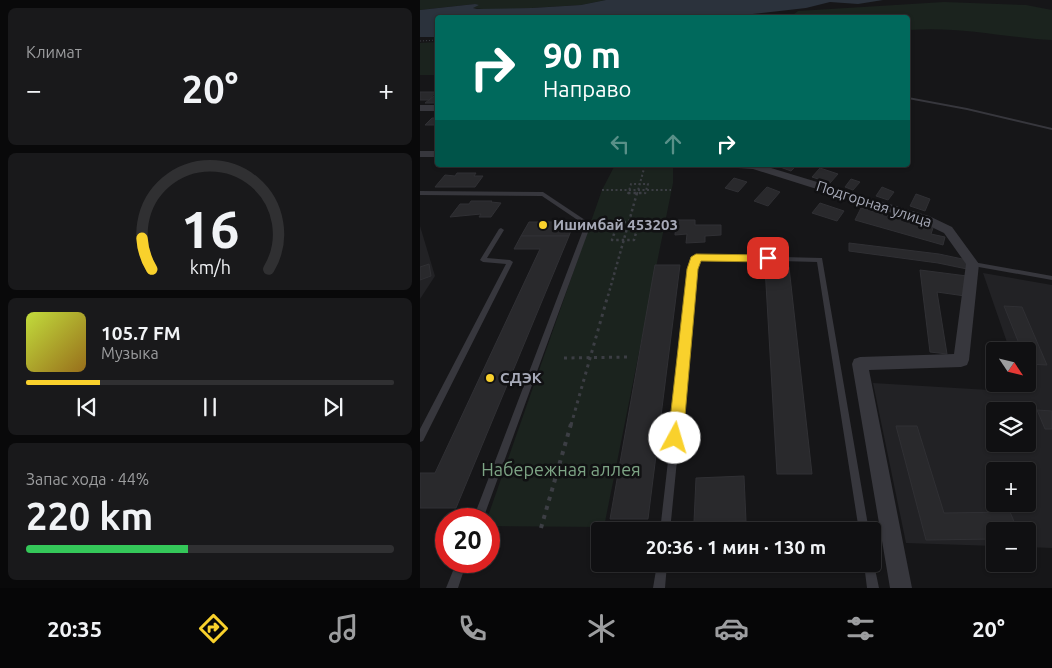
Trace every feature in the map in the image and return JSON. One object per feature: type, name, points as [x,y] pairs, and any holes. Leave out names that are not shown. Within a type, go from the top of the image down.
[{"type":"street","points":[[420,108],[435,108]]},
{"type":"street","points":[[420,154],[435,154]]},
{"type":"street","name":"Подгорная улица","points":[[757,167],[925,219],[948,230],[973,264]]},
{"type":"street","points":[[901,588],[860,364],[961,360],[973,264]]},
{"type":"lane","points":[[910,98],[967,109],[1052,129]]},
{"type":"lane","points":[[420,193],[543,194],[588,224],[482,508]]},
{"type":"lane","points":[[420,438],[510,262],[483,260],[501,230]]},
{"type":"lane","points":[[666,522],[693,269],[696,257],[820,260],[863,522]]},
{"type":"lane","points":[[973,264],[1052,278]]},
{"type":"lane","points":[[659,588],[661,572]]},
{"type":"lane","points":[[870,572],[873,588]]},
{"type":"lane","points":[[452,588],[458,573]]},
{"type":"path","points":[[420,41],[435,40]]},
{"type":"path","points":[[541,528],[644,167]]},
{"type":"path","points":[[630,190],[631,184],[648,184],[646,190]]},
{"type":"path","points":[[602,190],[630,190],[637,192],[671,190]]},
{"type":"path","points":[[618,222],[629,222],[639,222],[634,240],[612,240],[618,222]]},
{"type":"path","points":[[564,358],[630,358]]},
{"type":"shaded area","points":[[606,0],[883,0],[858,4],[830,2],[806,8],[744,15],[435,15],[435,37],[420,37],[420,10],[475,4],[479,5],[473,8],[477,9],[581,5]]},
{"type":"shaded area","points":[[420,226],[435,276],[420,299]]},
{"type":"shaded area","points":[[983,273],[1052,285],[1052,548],[1036,547],[1036,522],[986,522],[986,546],[906,543],[873,383],[986,390],[986,392],[1036,392],[1036,342],[1007,342]]},
{"type":"green space","points":[[420,0],[606,0],[581,5],[532,8],[494,10],[472,8],[475,4],[420,10]]},
{"type":"green space","points":[[944,2],[1026,5],[1052,10],[1052,40],[945,29],[910,30],[910,15],[793,15],[798,11]]},
{"type":"green space","points":[[435,42],[435,75],[420,75],[420,43]]},
{"type":"green space","name":"Набережная аллея","points":[[614,167],[673,167],[673,183],[605,522],[591,522],[591,527],[500,526],[500,508],[491,508],[602,190]]},
{"type":"building","points":[[420,92],[435,92],[429,100],[420,100]]},
{"type":"building","points":[[435,95],[435,103],[425,103]]},
{"type":"building","points":[[432,118],[435,118],[435,125],[425,125]]},
{"type":"building","points":[[780,167],[795,167],[791,171]]},
{"type":"building","points":[[820,168],[838,174],[830,183],[812,177]]},
{"type":"building","points":[[457,173],[476,173],[474,176],[483,176],[475,187],[435,187],[445,175],[455,176]]},
{"type":"building","points":[[734,178],[747,182],[738,192],[725,188]]},
{"type":"building","points":[[851,179],[860,182],[853,190],[845,187]]},
{"type":"building","points":[[767,187],[780,192],[768,206],[754,201]]},
{"type":"building","points":[[882,187],[894,192],[888,200],[876,196]]},
{"type":"building","points":[[916,194],[930,199],[925,211],[910,206]]},
{"type":"building","points":[[471,201],[501,203],[491,217],[479,217],[481,214],[450,217],[460,204],[469,204]]},
{"type":"building","points":[[820,203],[844,211],[837,221],[812,213]]},
{"type":"building","points":[[861,208],[933,228],[931,234],[945,237],[943,245],[855,220]]},
{"type":"building","points":[[676,220],[695,220],[695,225],[721,225],[721,235],[705,236],[705,242],[686,243],[687,234],[675,235]]},
{"type":"building","points":[[529,222],[574,222],[569,236],[521,236]]},
{"type":"building","points":[[521,236],[569,236],[456,508],[420,508],[420,473],[435,473],[540,249],[514,249]]},
{"type":"building","points":[[849,243],[939,254],[967,260],[967,269],[938,263],[849,251]]},
{"type":"building","points":[[429,264],[431,276],[420,280],[420,267]]},
{"type":"building","points":[[655,265],[680,265],[648,519],[610,519]]},
{"type":"building","points":[[765,267],[789,267],[812,474],[777,474]]},
{"type":"building","points":[[920,270],[967,276],[965,296],[937,292],[947,354],[930,352]]},
{"type":"building","points":[[1004,306],[1022,307],[1047,365],[1036,364],[1036,342],[1018,342]]},
{"type":"building","points":[[1037,410],[1052,411],[1052,429],[1045,429]]},
{"type":"building","points":[[896,426],[917,426],[944,513],[1010,512],[1014,522],[986,522],[986,539],[926,540]]},
{"type":"building","points":[[744,476],[746,521],[694,522],[696,478]]},
{"type":"place","name":"Ишимбай 453203","points":[[543,225]]},
{"type":"place","name":"СДЭК","points":[[490,378]]},
{"type":"route","points":[[675,438],[693,269],[696,257],[768,258]]}]
